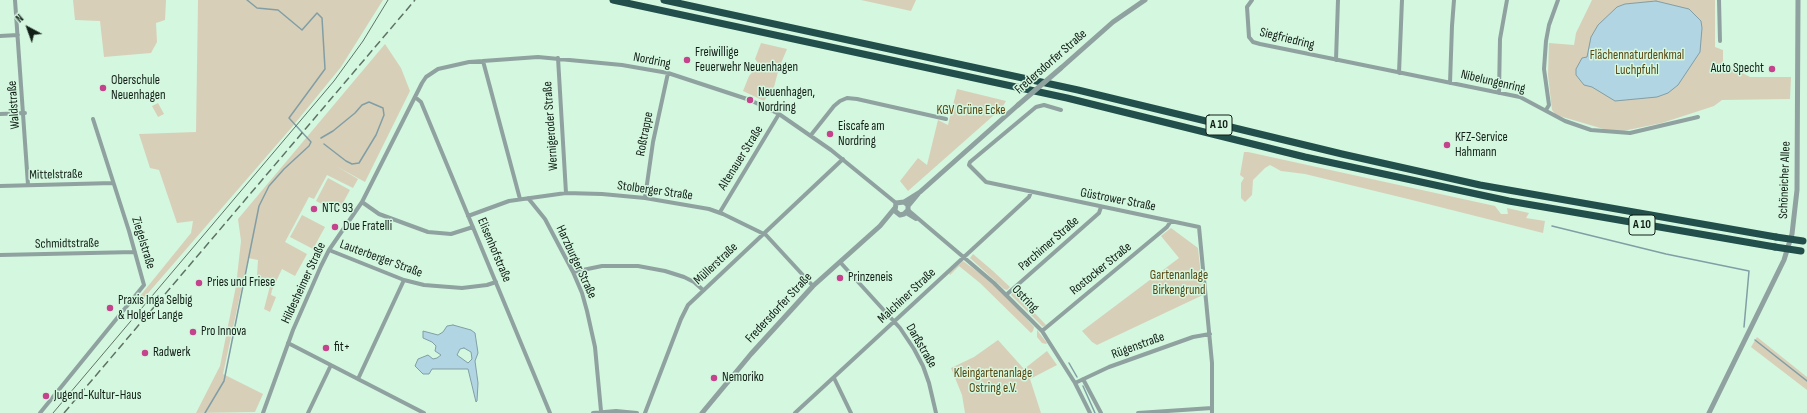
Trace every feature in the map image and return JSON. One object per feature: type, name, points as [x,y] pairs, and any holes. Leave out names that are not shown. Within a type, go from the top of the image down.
[{"type":"highway","name":"A 10","points":[[613,0],[1067,98],[1305,157],[1509,201],[1804,252]]},
{"type":"highway","name":"A 10","points":[[664,0],[1062,87],[1342,154],[1480,185],[1805,241]]},
{"type":"street","name":"Waldstraße","points":[[15,0],[28,185]]},
{"type":"street","name":"Fredersdorfer Straße","points":[[904,202],[920,192],[1119,17],[1144,0]]},
{"type":"street","name":"Siegfriedring","points":[[1252,0],[1248,2],[1247,12],[1249,37],[1253,42],[1336,60]]},
{"type":"street","points":[[1336,60],[1338,0]]},
{"type":"street","points":[[1399,73],[1402,0]]},
{"type":"street","points":[[1450,83],[1454,0]]},
{"type":"street","points":[[1499,93],[1500,38],[1507,0]]},
{"type":"street","points":[[1546,110],[1549,105],[1544,69],[1546,41],[1549,24],[1558,0]]},
{"type":"street","points":[[1719,0],[1720,41]]},
{"type":"street","name":"Schöneicher Allee","points":[[1709,413],[1784,260],[1792,234],[1797,190],[1798,0]]},
{"type":"street","points":[[0,36],[18,35]]},
{"type":"street","name":"Nordring","points":[[422,83],[430,74],[438,70],[483,61],[525,58],[558,58],[636,67],[668,73],[750,100],[779,114],[811,135],[843,159],[895,206]]},
{"type":"street","name":"Wernigeroder Straße","points":[[558,58],[566,193]]},
{"type":"street","name":"Nibelungenring","points":[[1336,60],[1525,99],[1565,121],[1579,126],[1612,133],[1641,131],[1698,117]]},
{"type":"street","points":[[483,61],[520,199]]},
{"type":"street","name":"Roßtrappe","points":[[645,198],[653,142],[668,73]]},
{"type":"street","name":"Hildesheimer Straße","points":[[263,413],[288,343],[329,250],[362,202],[422,83]]},
{"type":"street","name":"Elisenhofstraße","points":[[415,97],[422,102],[550,413]]},
{"type":"street","points":[[811,135],[834,106],[847,98],[946,119]]},
{"type":"street","name":"Güstrower Straße","points":[[1061,110],[1044,105],[1036,107],[970,162],[969,165],[984,181],[1197,226],[1200,229],[1212,363],[1212,410]]},
{"type":"street","points":[[0,114],[24,113]]},
{"type":"street","name":"Altenauer Straße","points":[[720,212],[779,114]]},
{"type":"street","name":"Ziegelstraße","points":[[40,413],[143,289],[144,283],[135,252],[93,119]]},
{"type":"street","name":"Müllerstraße","points":[[645,413],[681,319],[688,305],[843,159]]},
{"type":"street","name":"Mittelstraße","points":[[0,186],[113,182]]},
{"type":"street","name":"Fredersdorfer Straße","points":[[907,210],[920,192]]},
{"type":"street","name":"Malchiner Straße","points":[[795,413],[965,257],[1029,197],[1031,192]]},
{"type":"street","name":"Stolberger Straße","points":[[468,216],[499,204],[520,199],[566,193],[602,194],[645,198],[720,212],[763,234],[813,286]]},
{"type":"street","name":"Harzburger Straße","points":[[528,198],[545,219],[573,272],[584,302],[591,327],[601,412]]},
{"type":"street","points":[[362,202],[379,214],[433,233],[451,234],[473,227]]},
{"type":"street","points":[[904,202],[907,210],[898,214],[895,206],[904,202]]},
{"type":"street","name":"Fredersdorfer Straße","points":[[880,226],[895,206]]},
{"type":"street","name":"Parchimer Straße","points":[[1006,295],[1099,213],[1102,207]]},
{"type":"street","name":"Ostring","points":[[907,210],[965,257],[1006,295],[1042,332],[1075,383],[1090,413]]},
{"type":"street","name":"Fredersdorfer Straße","points":[[702,413],[750,354],[813,286],[880,226],[898,214]]},
{"type":"street","name":"Rostocker Straße","points":[[1042,332],[1167,227],[1171,221]]},
{"type":"street","name":"Lauterberger Straße","points":[[329,250],[404,280],[430,286],[462,288],[487,285],[496,282]]},
{"type":"street","name":"Schmidtstraße","points":[[0,255],[135,252]]},
{"type":"street","name":"Darßstraße","points":[[840,262],[894,322],[914,349],[923,366],[936,413]]},
{"type":"street","points":[[573,272],[602,266],[638,266],[665,271],[684,277],[694,282],[703,290]]},
{"type":"street","points":[[358,379],[404,280]]},
{"type":"street","name":"Rügenstraße","points":[[1075,383],[1109,367],[1185,340],[1210,334]]},
{"type":"street","points":[[288,343],[424,413]]},
{"type":"street","points":[[308,413],[331,365]]},
{"type":"street","points":[[834,378],[851,413]]},
{"type":"street","points":[[1083,379],[1101,413]]},
{"type":"street","points":[[1138,413],[1212,410]]},
{"type":"street","points":[[593,413],[637,413]]},
{"type":"green space","points":[[73,0],[166,0],[165,20],[156,23],[157,42],[151,53],[104,57],[100,21],[75,20]]},
{"type":"green space","points":[[198,0],[383,0],[341,67],[292,127],[143,299],[140,296],[191,233],[193,221],[177,223],[159,170],[150,168],[139,134],[196,132]]},
{"type":"green space","points":[[861,0],[916,0],[911,11]]},
{"type":"green space","name":"Flächennaturdenkmal Luchpfuhl","points":[[1592,0],[1715,0],[1715,47],[1723,50],[1723,63],[1750,77],[1791,77],[1790,99],[1722,100],[1714,106],[1662,123],[1623,131],[1607,130],[1556,115],[1552,110],[1548,75],[1549,43],[1574,45],[1576,33]]},
{"type":"green space","points":[[761,43],[787,49],[779,68],[774,87],[764,101],[743,91],[749,76],[759,64],[755,59]]},
{"type":"green space","points":[[385,44],[401,68],[410,91],[365,182],[336,166],[358,179],[353,188],[327,175],[314,199],[309,197],[285,242],[307,254],[295,276],[282,269],[272,290],[271,295],[276,297],[270,312],[264,309],[270,286],[257,275],[258,260],[248,258],[223,374],[263,394],[255,412],[196,413],[220,366],[236,286],[241,241],[238,219]]},
{"type":"green space","name":"KGV Grüne Ecke","points":[[957,89],[1006,101],[1002,108],[908,191],[900,181],[918,158],[927,165],[938,120],[948,125]]},
{"type":"green space","points":[[158,103],[164,114],[158,117],[152,106]]},
{"type":"green space","points":[[1244,152],[1495,206],[1501,214],[1508,214],[1507,208],[1529,213],[1526,218],[1545,221],[1543,233],[1305,174],[1281,171],[1270,165],[1253,180],[1252,195],[1245,202],[1241,198],[1241,183],[1244,178],[1240,175]]},
{"type":"green space","points":[[328,178],[350,190],[338,212],[316,201]]},
{"type":"green space","points":[[302,215],[325,227],[313,249],[290,237]]},
{"type":"green space","name":"Gartenanlage Birkengrund","points":[[1171,228],[1198,248],[1203,295],[1097,345],[1092,342],[1082,331],[1179,258],[1161,236]]},
{"type":"green space","points":[[973,254],[1010,287],[1007,290],[1004,289],[970,258]]},
{"type":"green space","points":[[963,261],[985,277],[1007,297],[1034,327],[1031,333],[980,283],[959,266],[950,275],[949,273]]},
{"type":"green space","points":[[1014,291],[1046,325],[1043,327],[1011,295]]},
{"type":"green space","points":[[1037,330],[1047,343],[1046,344],[1042,343],[1037,337]]},
{"type":"green space","points":[[1757,337],[1807,377],[1807,390],[1751,347]]},
{"type":"green space","name":"Kleingartenanlage Ostring e.V.","points":[[998,340],[1024,369],[1047,351],[1057,365],[1030,379],[1041,413],[965,413],[962,395],[951,368],[974,357]]},
{"type":"water","points":[[1656,1],[1689,9],[1701,21],[1702,28],[1700,52],[1678,85],[1668,93],[1657,97],[1615,101],[1592,87],[1584,85],[1576,75],[1576,69],[1582,58],[1587,57],[1591,37],[1598,25],[1617,7],[1625,4]]},
{"type":"water","points":[[453,325],[471,330],[475,333],[478,353],[475,361],[478,383],[476,402],[468,369],[432,369],[429,374],[423,374],[415,366],[418,359],[428,355],[433,359],[441,355],[435,351],[436,346],[432,342],[423,338],[423,331],[438,335],[443,332],[447,326]],"holes":[[[464,348],[471,352],[472,359],[468,363],[457,355],[460,349]]]},
{"type":"waterway","points":[[205,413],[224,381],[259,206],[269,186],[284,169],[309,146],[311,142],[289,118],[325,69],[322,18],[317,13],[302,30],[278,10],[257,8],[247,0]]},
{"type":"waterway","points":[[321,138],[333,131],[355,113],[362,105],[369,102],[383,108],[384,115],[376,135],[359,163],[352,164],[346,161],[324,144]]},
{"type":"waterway","points":[[1552,226],[1666,254],[1749,271],[1744,327]]},
{"type":"waterway","points":[[1755,340],[1807,381]]},
{"type":"waterway","points":[[1069,363],[1077,377]]},
{"type":"waterway","points":[[1083,386],[1095,413]]},
{"type":"tram line","points":[[53,413],[334,81],[363,41],[388,0]]},
{"type":"railway","points":[[64,413],[415,0]]},
{"type":"place","name":"Freiwillige Feuerwehr Neuenhagen","points":[[687,60]]},
{"type":"place","name":"Auto Specht","points":[[1772,69]]},
{"type":"place","name":"Oberschule Neuenhagen","points":[[103,88]]},
{"type":"place","name":"Neuenhagen, Nordring","points":[[750,100]]},
{"type":"place","name":"Eiscafe am Nordring","points":[[830,134]]},
{"type":"place","name":"KFZ-Service Hahmann","points":[[1447,145]]},
{"type":"place","name":"NTC 93","points":[[314,209]]},
{"type":"place","name":"Due Fratelli","points":[[335,227]]},
{"type":"place","name":"Prinzeneis","points":[[840,278]]},
{"type":"place","name":"Pries und Friese","points":[[199,283]]},
{"type":"place","name":"Praxis Inga Selbig & Holger Lange","points":[[110,308]]},
{"type":"place","name":"Pro Innova","points":[[193,332]]},
{"type":"place","name":"fit+","points":[[326,348]]},
{"type":"place","name":"Radwerk","points":[[145,353]]},
{"type":"place","name":"Nemoriko","points":[[714,378]]},
{"type":"place","name":"Jugend-Kultur-Haus","points":[[46,396]]}]
